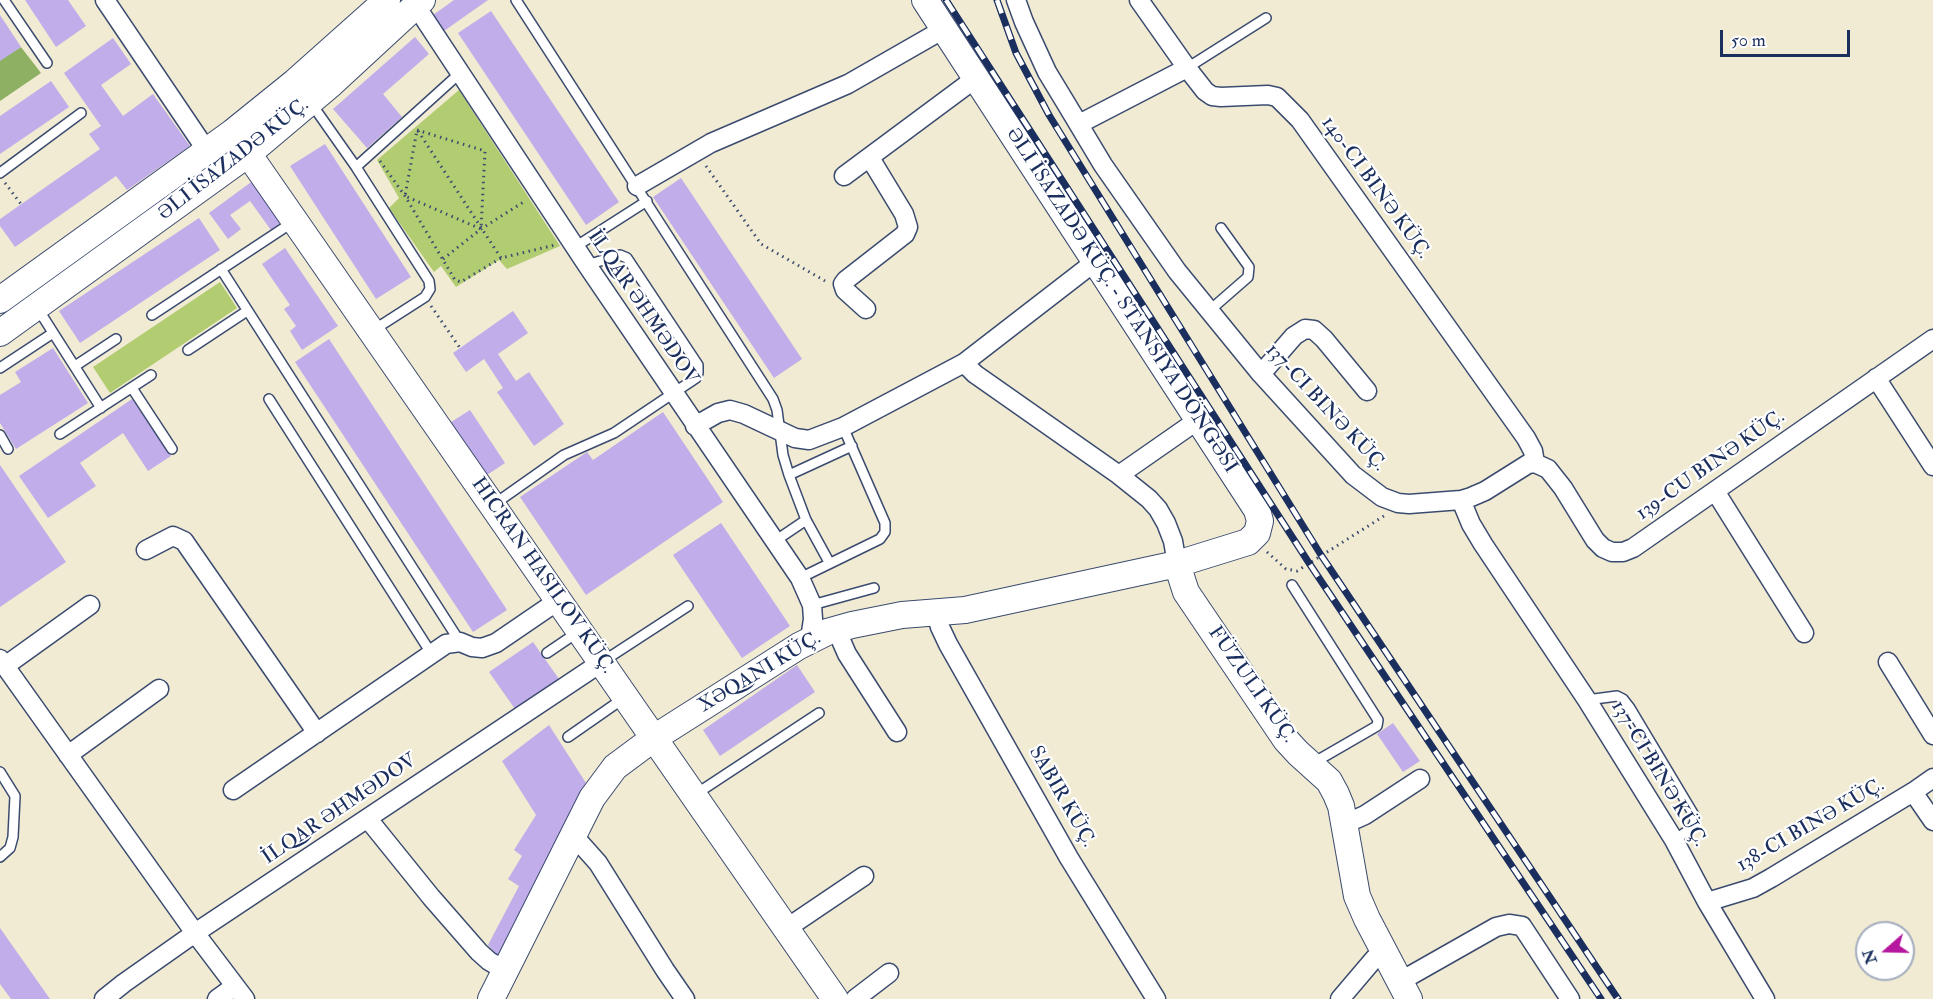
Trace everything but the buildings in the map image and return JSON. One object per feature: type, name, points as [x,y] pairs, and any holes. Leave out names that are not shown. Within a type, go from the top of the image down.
[{"type":"street","points":[[105,0],[207,151]]},
{"type":"street","name":"ƏLI İSAZADƏ KÜÇ. - STANSIYA DÖNGƏSI","points":[[925,0],[1257,510],[1259,527],[1252,538]]},
{"type":"street","name":"137-CI BINƏ KÜÇ.","points":[[1016,0],[1047,72],[1103,165],[1177,270],[1261,374],[1353,474],[1382,497],[1398,503],[1410,504],[1461,500],[1483,544],[1587,700],[1674,840],[1707,902],[1765,999]]},
{"type":"street","points":[[1139,0],[1205,92],[1212,96],[1268,95],[1277,97],[1300,120],[1526,438],[1533,451],[1535,463],[1528,464],[1485,491],[1461,500]]},
{"type":"street","name":"ƏLI İSAZADƏ KÜÇ.","points":[[0,333],[248,153],[310,102],[419,3]]},
{"type":"street","name":"İLQAR ƏHMƏDOV","points":[[419,3],[460,73],[586,265],[800,578],[812,605],[813,619],[810,639]]},
{"type":"street","name":"ƏLI İSAZADƏ KÜÇ.","points":[[7,292],[233,132],[295,82],[371,6]]},
{"type":"street","points":[[637,186],[725,137],[848,84],[944,29]]},
{"type":"street","points":[[1079,123],[1186,68]]},
{"type":"street","points":[[843,176],[976,78]]},
{"type":"street","name":"HICRAN HASILOV KÜÇ.","points":[[233,132],[836,999]]},
{"type":"street","points":[[866,309],[846,290],[843,284],[904,234],[908,227],[904,214],[870,158]]},
{"type":"street","points":[[695,426],[718,413],[730,410],[744,414],[795,438],[809,440],[843,427],[964,363],[1096,261]]},
{"type":"street","points":[[7,292],[29,313]]},
{"type":"street","points":[[1261,374],[1294,336],[1305,329],[1314,330],[1367,391]]},
{"type":"street","name":"139-CU BINƏ KÜÇ.","points":[[1535,463],[1548,469],[1563,488],[1602,548],[1612,552],[1623,552],[1633,548],[1933,339]]},
{"type":"street","points":[[964,363],[975,374],[1119,475],[1149,499],[1158,509],[1173,541],[1177,564],[1252,538]]},
{"type":"street","points":[[1876,378],[1933,466]]},
{"type":"street","points":[[1119,475],[1197,420]]},
{"type":"street","points":[[1715,490],[1804,633]]},
{"type":"street","points":[[146,550],[172,536],[184,541],[317,733]]},
{"type":"street","name":"XƏQANI KÜÇ.","points":[[491,999],[592,798],[615,767],[654,738],[810,639],[836,629],[902,615],[965,610],[1177,564]]},
{"type":"street","name":"FÜZULI KÜÇ.","points":[[1177,564],[1186,592],[1286,740],[1329,781],[1336,794],[1345,824],[1358,896],[1367,919],[1404,990]]},
{"type":"street","points":[[233,790],[446,644],[460,642],[482,648],[496,643],[559,600]]},
{"type":"street","points":[[90,606],[2,663],[195,933],[240,992],[217,999]]},
{"type":"street","name":"SABIR KÜÇ.","points":[[936,613],[948,644],[1063,848],[1156,999]]},
{"type":"street","points":[[836,629],[848,654],[897,732]]},
{"type":"street","name":"İLQAR ƏHMƏDOV","points":[[104,999],[195,933],[602,662]]},
{"type":"street","points":[[1888,662],[1933,735]]},
{"type":"street","points":[[68,755],[159,689]]},
{"type":"street","name":"138-CI BINƏ KÜÇ.","points":[[1707,902],[1753,888],[1933,778]]},
{"type":"street","points":[[1345,824],[1420,779]]},
{"type":"street","points":[[1913,792],[1933,822]]},
{"type":"street","points":[[368,819],[479,952],[506,971]]},
{"type":"street","points":[[573,835],[598,863],[685,999]]},
{"type":"street","points":[[786,928],[864,876]]},
{"type":"street","points":[[1404,990],[1496,927],[1509,924],[1522,926],[1570,999]]},
{"type":"street","points":[[1340,999],[1374,959],[1385,953]]},
{"type":"street","points":[[855,999],[889,973]]},
{"type":"lane","points":[[4,0],[47,63]]},
{"type":"lane","points":[[516,0],[773,399],[789,476],[806,520],[829,562]]},
{"type":"lane","points":[[1186,68],[1266,18]]},
{"type":"lane","points":[[356,167],[460,73]]},
{"type":"lane","points":[[310,102],[356,167],[429,281],[430,289],[425,297],[372,331]]},
{"type":"lane","points":[[0,175],[81,113]]},
{"type":"lane","points":[[573,244],[647,201]]},
{"type":"lane","points":[[152,315],[294,220]]},
{"type":"lane","points":[[1209,311],[1248,277],[1249,267],[1221,228]]},
{"type":"lane","points":[[494,505],[564,455],[614,433],[696,378],[698,373],[698,365],[627,258],[620,255],[586,265]]},
{"type":"lane","points":[[221,269],[460,642]]},
{"type":"lane","points":[[188,350],[247,310]]},
{"type":"lane","points":[[29,313],[53,333],[101,408]]},
{"type":"lane","points":[[0,368],[53,333]]},
{"type":"lane","points":[[75,366],[116,339]]},
{"type":"lane","points":[[60,434],[151,375]]},
{"type":"lane","points":[[132,388],[172,449]]},
{"type":"lane","points":[[269,399],[431,653]]},
{"type":"lane","points":[[800,578],[880,538],[885,532],[885,523],[843,427]]},
{"type":"lane","points":[[0,435],[8,449]]},
{"type":"lane","points":[[789,476],[852,446]]},
{"type":"lane","points":[[776,541],[806,520]]},
{"type":"lane","points":[[1292,585],[1378,720],[1377,726],[1311,764]]},
{"type":"lane","points":[[812,605],[874,588]]},
{"type":"lane","points":[[602,662],[688,606]]},
{"type":"lane","points":[[547,653],[580,631]]},
{"type":"lane","points":[[1587,700],[1617,696],[1623,699],[1630,708],[1694,815],[1695,822],[1692,828],[1674,840]]},
{"type":"lane","points":[[568,736],[626,697]]},
{"type":"lane","points":[[694,795],[819,713]]},
{"type":"lane","points":[[0,772],[15,796],[13,837],[10,848],[0,856]]},
{"type":"path","points":[[410,118],[501,258]]},
{"type":"path","points":[[405,196],[417,130]]},
{"type":"path","points":[[417,130],[485,151],[481,229]]},
{"type":"path","points":[[373,152],[405,196],[458,282],[501,258],[573,244]]},
{"type":"path","points":[[696,152],[761,244],[832,285],[843,284]]},
{"type":"path","points":[[0,175],[21,204]]},
{"type":"path","points":[[405,196],[481,229]]},
{"type":"path","points":[[443,259],[481,229],[525,201]]},
{"type":"path","points":[[425,297],[460,348]]},
{"type":"path","points":[[1252,538],[1286,569],[1297,571],[1378,521],[1398,503]]},
{"type":"green space","points":[[21,47],[41,73],[0,101],[0,60]]},
{"type":"green space","points":[[459,90],[560,246],[507,269],[499,260],[456,287],[441,266],[434,272],[389,208],[399,198],[377,160]]},
{"type":"green space","points":[[220,282],[237,308],[110,393],[93,367]]},
{"type":"railway","points":[[946,0],[1309,563],[1601,999]]},
{"type":"railway","points":[[997,0],[1016,53],[1049,115],[1321,555],[1618,999]]}]
